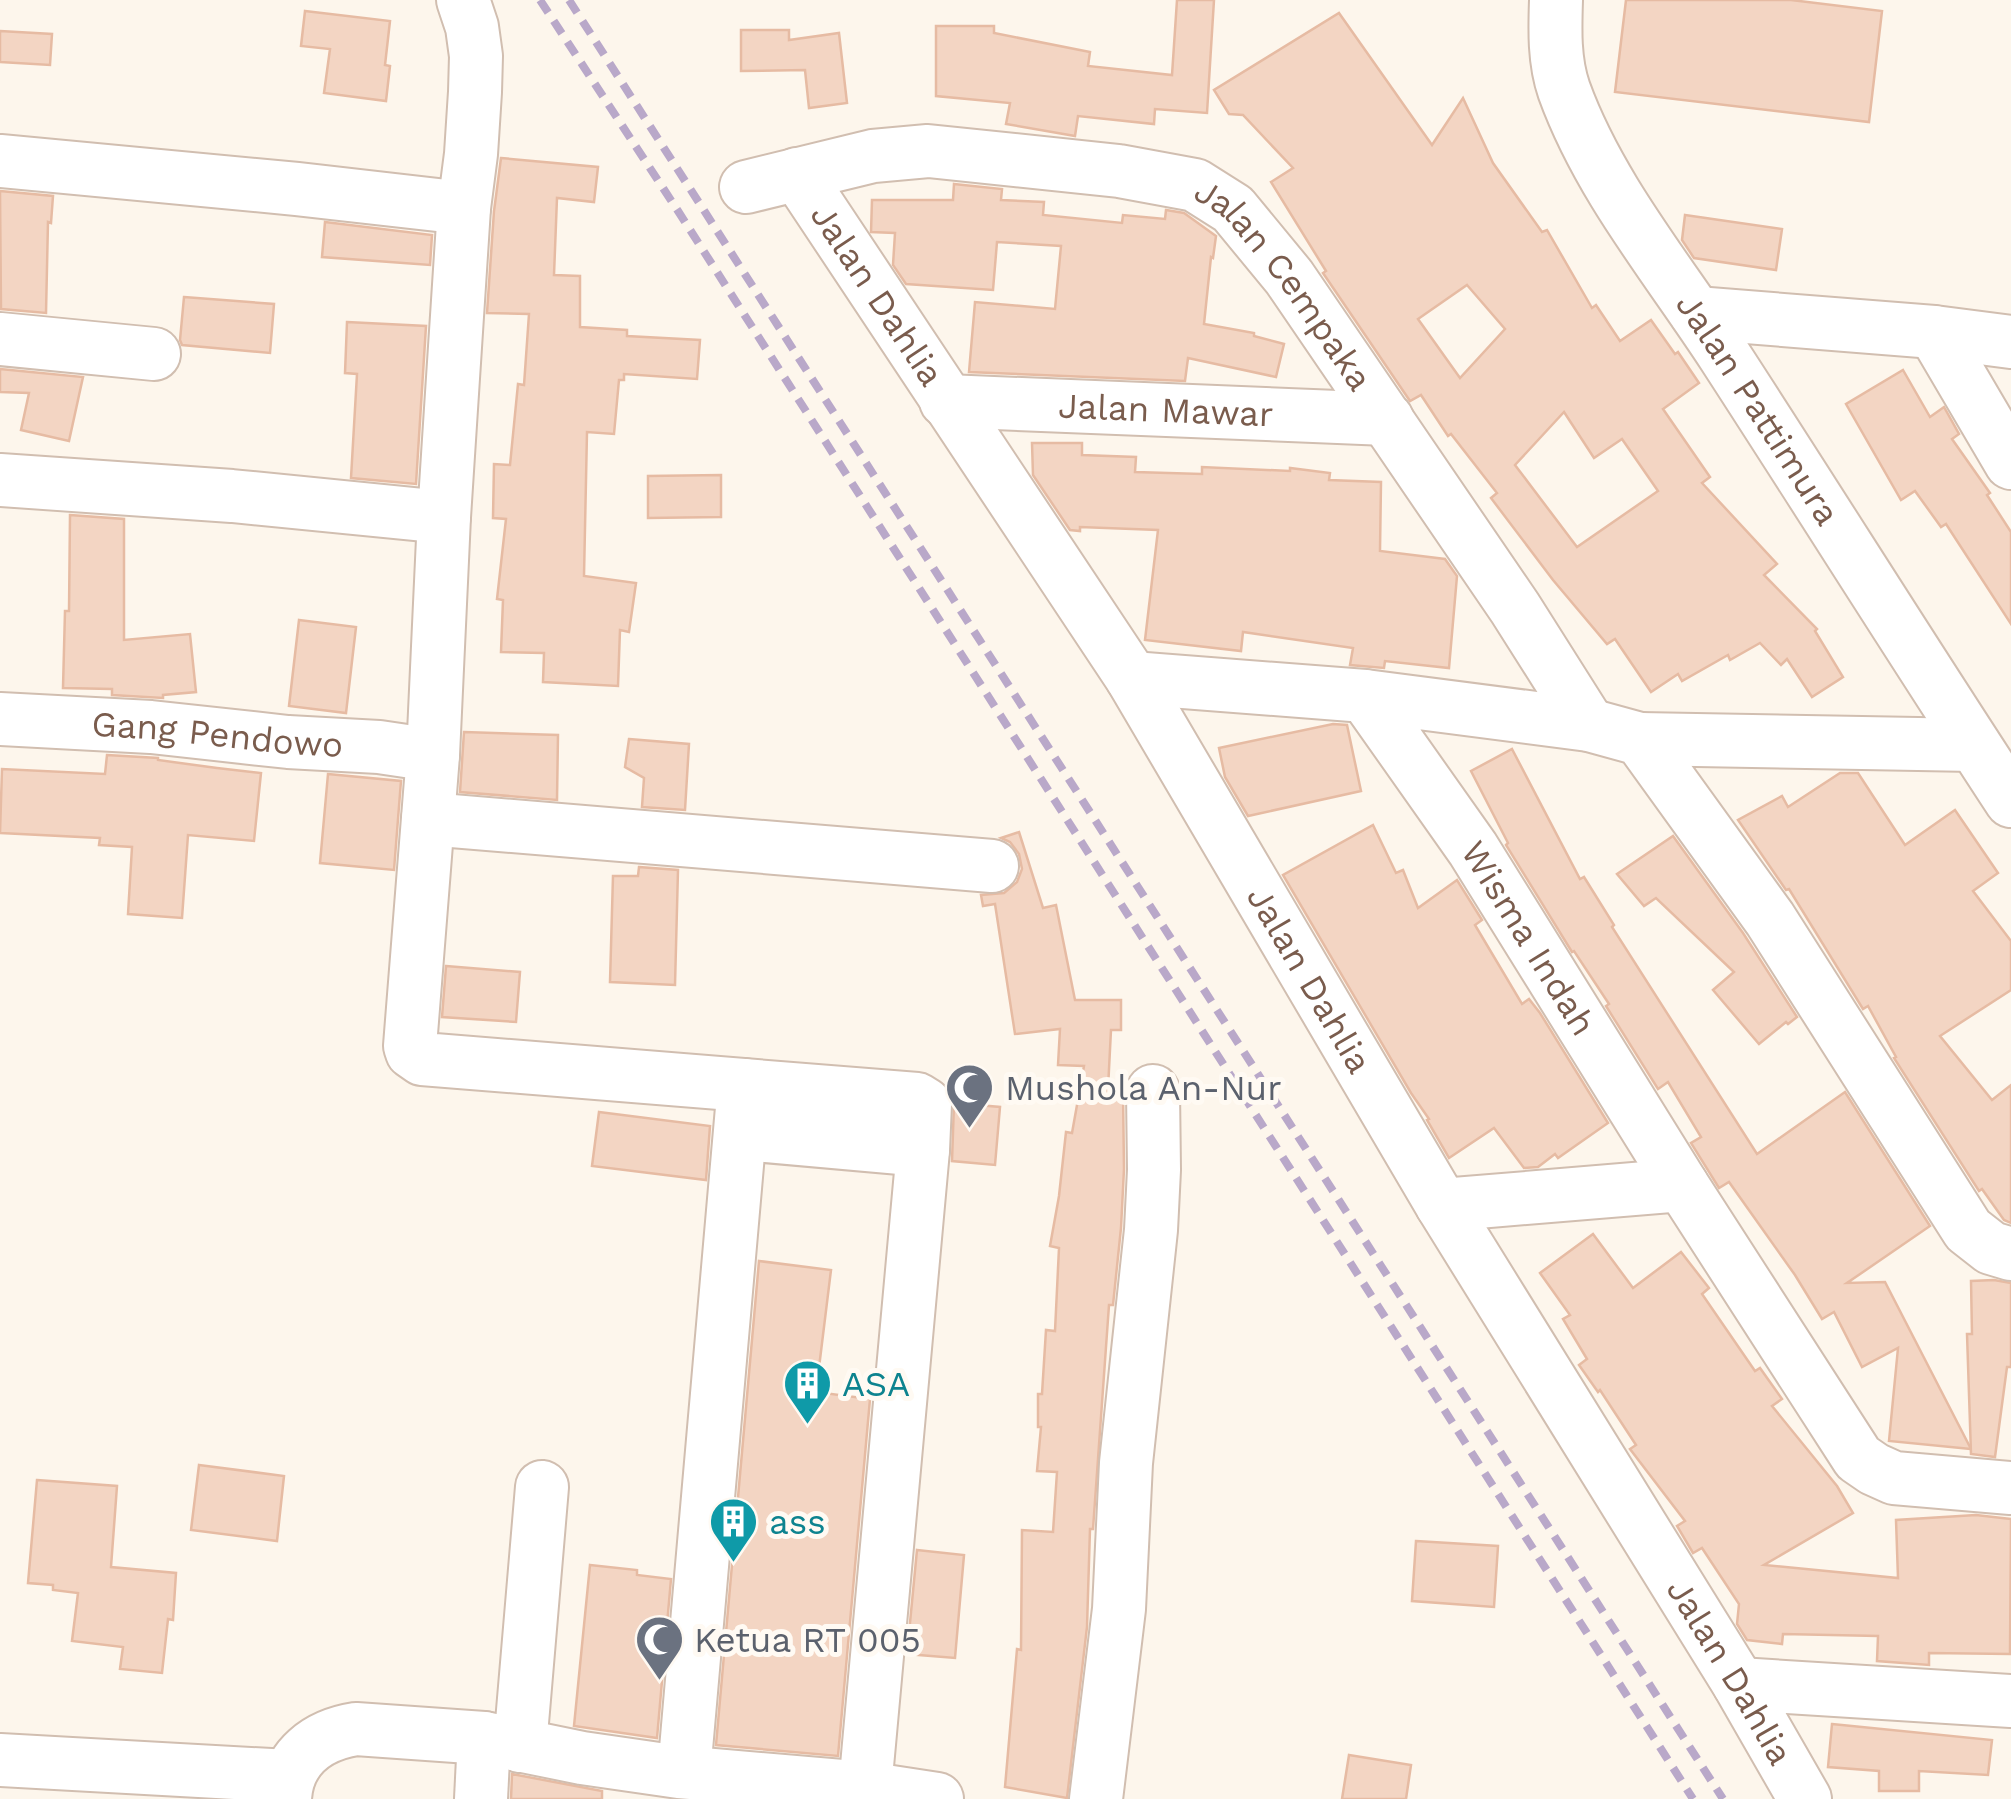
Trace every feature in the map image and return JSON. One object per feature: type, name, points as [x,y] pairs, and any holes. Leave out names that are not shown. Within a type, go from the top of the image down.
[{"type":"street","points":[[463,0],[476,56],[471,154],[444,517],[433,755],[409,1040],[412,1052],[422,1059],[743,1110],[923,1150],[866,1788]]},
{"type":"street","name":"Jalan Pattimura","points":[[1556,0],[1554,40],[1563,87],[1619,199],[2011,801]]},
{"type":"street","name":"Jalan Cempaka","points":[[746,187],[872,156],[928,151],[1119,171],[1194,186],[1233,209],[1289,276],[1590,725]]},
{"type":"street","points":[[0,161],[464,208]]},
{"type":"street","name":"Jalan Dahlia","points":[[798,174],[1132,678],[1442,1205],[1739,1684],[1805,1799]]},
{"type":"street","points":[[1696,312],[2011,342]]},
{"type":"street","points":[[1934,332],[2011,463]]},
{"type":"street","points":[[0,339],[154,354]]},
{"type":"street","name":"Jalan Mawar","points":[[946,400],[1386,419]]},
{"type":"street","points":[[0,480],[232,496],[444,517]]},
{"type":"street","points":[[1132,678],[1366,696],[1590,725],[1640,739],[1974,745]]},
{"type":"street","name":"Wisma Indah","points":[[1366,696],[1473,849],[1858,1458],[1894,1478],[2011,1488]]},
{"type":"street","name":"Gang Pendowo","points":[[0,719],[152,727],[433,755]]},
{"type":"street","points":[[1640,739],[1770,918],[1968,1230],[1991,1248],[2011,1254]]},
{"type":"street","points":[[428,818],[992,866]]},
{"type":"street","points":[[1096,1799],[1119,1609],[1126,1463],[1151,1230],[1153,1091]]},
{"type":"street","points":[[684,1772],[743,1110]]},
{"type":"street","points":[[1442,1205],[1682,1185]]},
{"type":"street","points":[[481,1799],[502,1742],[542,1487]]},
{"type":"street","points":[[1739,1684],[2011,1702]]},
{"type":"street","points":[[0,1760],[287,1788],[292,1769],[322,1738],[356,1729],[385,1730],[502,1742],[684,1772],[866,1788],[938,1799]]},
{"type":"building","points":[[1177,0],[1214,0],[1207,113],[1155,109],[1154,124],[1078,116],[1075,136],[1006,124],[1010,103],[936,96],[936,26],[994,26],[994,33],[1090,52],[1088,66],[1172,75]]},
{"type":"building","points":[[1626,0],[1791,0],[1882,11],[1869,122],[1615,92]]},
{"type":"building","points":[[305,11],[390,21],[386,101],[324,93],[330,49],[301,46]]},
{"type":"building","points":[[1339,13],[1432,145],[1463,98],[1493,163],[1542,232],[1547,230],[1592,308],[1596,305],[1620,341],[1651,320],[1699,383],[1663,409],[1710,477],[1702,483],[1777,564],[1764,575],[1817,629],[1843,677],[1812,697],[1787,659],[1781,665],[1760,643],[1730,660],[1728,655],[1682,681],[1678,674],[1651,692],[1615,639],[1607,644],[1553,580],[1491,498],[1497,493],[1451,434],[1448,436],[1421,395],[1410,401],[1323,273],[1326,271],[1271,182],[1293,168],[1243,115],[1229,114],[1214,90]],"holes":[[[1467,285],[1505,329],[1460,378],[1418,319]],[[1564,412],[1594,458],[1622,439],[1658,491],[1577,547],[1515,465]]]},
{"type":"building","points":[[741,30],[789,30],[789,40],[839,33],[847,103],[809,108],[805,70],[741,71]]},
{"type":"building","points":[[0,31],[52,34],[50,65],[0,62]]},
{"type":"building","points":[[501,158],[598,167],[594,202],[557,198],[554,275],[580,276],[580,327],[627,330],[627,336],[700,340],[697,379],[624,374],[624,380],[619,380],[614,434],[587,432],[584,576],[636,583],[629,632],[620,630],[618,686],[543,682],[544,653],[501,652],[503,600],[497,599],[506,519],[493,518],[494,464],[510,465],[518,384],[524,385],[529,314],[487,313]]},
{"type":"building","points":[[954,184],[1002,189],[1001,200],[1044,202],[1043,215],[1122,223],[1123,215],[1165,219],[1166,210],[1184,213],[1216,236],[1204,324],[1254,333],[1284,344],[1276,377],[1188,358],[1185,381],[969,372],[975,302],[1055,309],[1061,246],[997,242],[993,290],[906,284],[893,265],[895,233],[871,232],[872,200],[953,200]]},
{"type":"building","points":[[0,191],[53,196],[51,223],[48,222],[46,313],[1,309]]},
{"type":"building","points":[[1685,215],[1782,229],[1776,270],[1694,258],[1682,240]]},
{"type":"building","points":[[325,222],[432,235],[430,265],[322,257]]},
{"type":"building","points":[[184,297],[274,304],[270,353],[182,345]]},
{"type":"building","points":[[347,322],[426,326],[416,484],[351,478],[357,374],[345,373]]},
{"type":"building","points":[[0,369],[83,377],[69,441],[21,430],[29,393],[0,392]]},
{"type":"building","points":[[1903,370],[1930,417],[1944,407],[1959,434],[1952,439],[1990,493],[1987,495],[2011,532],[2011,624],[1946,524],[1941,527],[1915,491],[1901,500],[1846,404]]},
{"type":"building","points":[[1032,443],[1082,443],[1082,455],[1136,457],[1135,472],[1202,474],[1202,467],[1290,468],[1330,473],[1329,480],[1381,482],[1380,551],[1445,559],[1457,576],[1449,668],[1385,661],[1384,668],[1350,665],[1353,648],[1243,632],[1241,651],[1145,640],[1158,530],[1070,530],[1033,475]]},
{"type":"building","points":[[721,475],[721,517],[648,518],[648,476]]},
{"type":"building","points":[[70,515],[124,519],[124,640],[190,634],[196,692],[163,698],[112,695],[112,689],[63,688]]},
{"type":"building","points":[[299,620],[356,627],[346,713],[289,706]]},
{"type":"building","points":[[1333,724],[1347,725],[1361,791],[1248,816],[1225,777],[1219,748]]},
{"type":"building","points":[[464,732],[558,735],[557,800],[460,792]]},
{"type":"building","points":[[629,739],[689,744],[685,810],[642,807],[644,778],[625,767]]},
{"type":"building","points":[[1512,749],[1580,879],[1584,877],[1757,1154],[1845,1092],[1930,1226],[1847,1283],[1885,1282],[1971,1449],[1889,1441],[1898,1348],[1862,1367],[1834,1312],[1822,1319],[1729,1182],[1719,1188],[1691,1143],[1701,1137],[1668,1082],[1658,1089],[1606,1006],[1609,1004],[1506,845],[1471,771]]},
{"type":"building","points":[[107,755],[261,773],[254,841],[188,835],[182,918],[128,914],[132,847],[99,845],[100,838],[0,833],[2,769],[105,774]]},
{"type":"building","points":[[1840,773],[1858,773],[1905,845],[1955,810],[1998,873],[1973,891],[2011,941],[2011,990],[1940,1036],[1992,1100],[2011,1085],[2011,1223],[2004,1220],[1982,1189],[1979,1191],[1894,1058],[1868,1006],[1863,1009],[1789,889],[1786,890],[1738,820],[1782,796],[1788,807]]},
{"type":"building","points":[[328,774],[401,781],[394,870],[320,863]]},
{"type":"building","points":[[1373,825],[1396,873],[1403,870],[1418,908],[1457,880],[1482,920],[1475,925],[1522,1004],[1529,999],[1540,1013],[1608,1123],[1558,1158],[1555,1154],[1538,1167],[1524,1168],[1494,1128],[1449,1158],[1283,875]]},
{"type":"building","points":[[1019,832],[1043,908],[1056,905],[1075,1000],[1121,1000],[1121,1030],[1111,1030],[1108,1089],[1123,1092],[1121,1228],[1113,1305],[1109,1305],[1090,1529],[1087,1627],[1067,1798],[1005,1787],[1017,1649],[1021,1650],[1022,1530],[1053,1532],[1057,1472],[1037,1471],[1041,1427],[1038,1394],[1042,1394],[1046,1330],[1055,1331],[1059,1248],[1050,1246],[1066,1132],[1072,1133],[1084,1066],[1058,1065],[1060,1029],[1015,1034],[995,904],[983,906],[981,895],[1004,893],[1017,882],[1022,869],[1019,854],[1001,838]]},
{"type":"building","points":[[1673,836],[1797,1017],[1759,1044],[1713,990],[1734,972],[1656,898],[1644,906],[1617,874]]},
{"type":"building","points":[[639,867],[678,870],[675,985],[610,982],[613,876],[638,876]]},
{"type":"building","points":[[446,966],[520,972],[516,1022],[442,1017]]},
{"type":"building","points":[[954,1103],[1000,1107],[995,1165],[952,1161]]},
{"type":"building","points":[[599,1112],[710,1126],[706,1180],[592,1166]]},
{"type":"building","points":[[1593,1234],[1633,1288],[1681,1252],[1709,1288],[1702,1294],[1755,1371],[1760,1368],[1782,1399],[1772,1406],[1837,1486],[1853,1513],[1764,1565],[1898,1578],[1896,1520],[1976,1515],[2011,1519],[2010,1654],[1929,1653],[1929,1665],[1877,1661],[1878,1636],[1783,1634],[1782,1644],[1747,1640],[1737,1624],[1739,1604],[1702,1548],[1693,1553],[1677,1526],[1685,1521],[1630,1449],[1636,1445],[1579,1365],[1587,1359],[1563,1319],[1570,1315],[1540,1273]]},
{"type":"building","points":[[759,1261],[831,1270],[816,1392],[870,1399],[838,1756],[716,1745]]},
{"type":"building","points":[[1971,1281],[2011,1283],[2011,1367],[2007,1367],[1995,1457],[1971,1454],[1967,1334],[1972,1334]]},
{"type":"building","points":[[199,1465],[284,1476],[277,1541],[191,1530]]},
{"type":"building","points":[[37,1480],[117,1486],[111,1567],[176,1573],[173,1620],[168,1619],[162,1673],[120,1669],[123,1647],[72,1641],[78,1593],[28,1583]]},
{"type":"building","points":[[1416,1541],[1498,1546],[1494,1607],[1412,1601]]},
{"type":"building","points":[[917,1550],[964,1555],[955,1658],[907,1654]]},
{"type":"building","points":[[590,1565],[637,1570],[637,1575],[671,1579],[657,1738],[574,1726]]},
{"type":"building","points":[[1832,1724],[1992,1740],[1988,1775],[1919,1771],[1919,1791],[1879,1791],[1879,1771],[1828,1767]]},
{"type":"building","points":[[1349,1755],[1411,1765],[1406,1799],[1342,1799]]},
{"type":"building","points":[[512,1774],[602,1791],[602,1799],[511,1799]]},
{"type":"railway","points":[[540,0],[1693,1799]]},
{"type":"railway","points":[[569,0],[1723,1799]]},
{"type":"place","name":"Mushola An-Nur","points":[[970,1130]]},
{"type":"place","name":"ASA","points":[[807,1426]]},
{"type":"place","name":"ass","points":[[734,1564]]},
{"type":"place","name":"Ketua RT 005","points":[[659,1682]]}]
